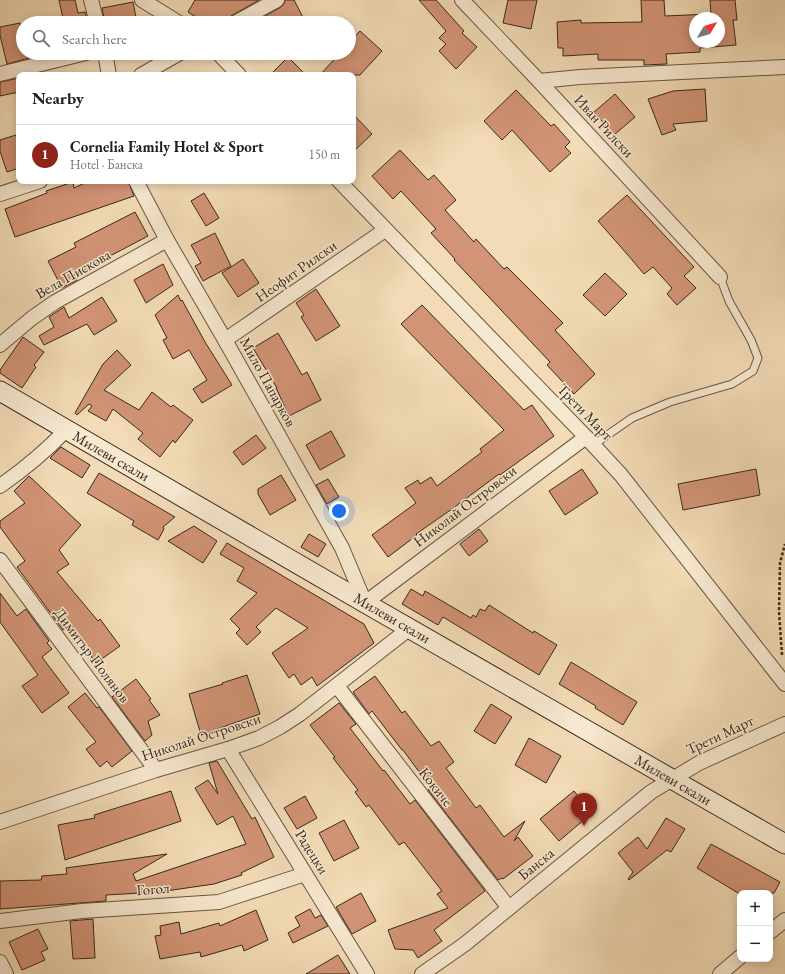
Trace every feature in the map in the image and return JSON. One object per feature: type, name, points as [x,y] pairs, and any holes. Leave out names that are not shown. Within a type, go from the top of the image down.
[{"type":"street","points":[[91,0],[95,16]]},
{"type":"street","points":[[142,0],[168,16]]},
{"type":"street","points":[[248,16],[277,0]]},
{"type":"street","name":"Иван Рилски","points":[[462,0],[720,277]]},
{"type":"street","points":[[0,74],[57,60]]},
{"type":"street","points":[[106,60],[108,72]]},
{"type":"street","points":[[146,72],[168,60]]},
{"type":"street","points":[[225,60],[236,72]]},
{"type":"street","points":[[539,81],[580,77],[785,67]]},
{"type":"street","points":[[0,194],[31,184]]},
{"type":"street","name":"Мило Папарков","points":[[138,184],[167,240],[342,548],[365,603]]},
{"type":"street","name":"Трети Март","points":[[342,184],[590,441],[631,487],[785,684]]},
{"type":"street","name":"Неофит Рилски","points":[[225,340],[385,230]]},
{"type":"street","name":"Вела Пискова","points":[[0,345],[32,318],[55,302],[167,240]]},
{"type":"street","name":"Милеви скали","points":[[0,391],[785,844]]},
{"type":"street","points":[[0,486],[34,462],[48,450],[66,430]]},
{"type":"street","name":"Николай Островски","points":[[365,603],[590,441]]},
{"type":"street","name":"Димитър Полянов","points":[[0,560],[156,770]]},
{"type":"street","name":"Николай Островски","points":[[0,822],[156,770],[228,749],[259,738],[280,727],[337,686],[410,628]]},
{"type":"street","name":"Кокиче","points":[[337,686],[509,908]]},
{"type":"street","name":"Трети Март","points":[[671,779],[699,763],[785,724]]},
{"type":"street","name":"Радецки","points":[[228,749],[367,974]]},
{"type":"street","name":"Банска","points":[[422,974],[465,944],[651,792],[671,779]]},
{"type":"street","name":"Гогол","points":[[0,921],[82,911],[219,902],[305,874]]},
{"type":"street","points":[[773,930],[785,920]]},
{"type":"street","points":[[720,974],[737,960]]},
{"type":"street","points":[[0,962],[6,974]]},
{"type":"lane","points":[[590,441],[632,418],[670,402],[732,384],[753,371],[758,358],[751,340],[729,301],[720,277]]},
{"type":"path","points":[[783,658],[778,612],[780,563],[785,544]]},
{"type":"building","points":[[59,0],[75,0],[78,13],[85,12],[86,16],[62,16]]},
{"type":"building","points":[[195,0],[259,0],[231,16],[194,16],[188,12]]},
{"type":"building","points":[[285,0],[294,0],[302,16],[265,16],[281,7]]},
{"type":"building","points":[[419,0],[436,0],[464,31],[462,33],[477,47],[456,69],[439,51],[446,44],[439,38],[446,31]]},
{"type":"building","points":[[508,0],[537,0],[531,29],[503,23]]},
{"type":"building","points":[[641,0],[664,0],[665,16],[689,15],[689,48],[700,48],[700,52],[666,54],[667,64],[644,65],[644,60],[598,60],[598,54],[563,56],[563,48],[558,48],[557,22],[581,20],[581,23],[642,22]]},
{"type":"building","points":[[710,0],[735,0],[737,20],[733,20],[736,45],[725,46],[725,12],[711,12]]},
{"type":"building","points":[[133,2],[136,16],[104,16],[102,8]]},
{"type":"building","points":[[16,24],[16,60],[22,60],[7,64],[0,35],[0,27]]},
{"type":"building","points":[[360,31],[382,51],[360,75],[356,75],[356,72],[323,72],[334,60],[356,60],[356,35]]},
{"type":"building","points":[[285,60],[291,60],[303,72],[273,72]]},
{"type":"building","points":[[16,79],[16,93],[0,96],[0,82]]},
{"type":"building","points":[[705,89],[707,121],[673,124],[676,130],[662,135],[648,99],[673,91]]},
{"type":"building","points":[[516,90],[551,126],[554,124],[570,142],[565,147],[571,153],[550,172],[512,130],[502,140],[484,121]]},
{"type":"building","points":[[615,94],[635,117],[614,135],[594,112]]},
{"type":"building","points":[[356,117],[372,134],[356,149]]},
{"type":"building","points":[[16,135],[16,169],[7,172],[0,151],[0,140]]},
{"type":"building","points":[[400,150],[428,180],[434,175],[456,200],[445,210],[474,242],[476,239],[504,269],[507,267],[563,323],[555,330],[595,374],[574,394],[547,365],[550,362],[454,260],[455,259],[431,233],[436,229],[401,191],[393,199],[372,176]]},
{"type":"building","points":[[67,184],[73,184],[74,188],[83,184],[129,184],[134,196],[15,237],[5,209],[47,193],[46,191]]},
{"type":"building","points":[[204,193],[219,218],[206,226],[191,201]]},
{"type":"building","points":[[627,195],[694,267],[684,276],[696,288],[677,305],[667,294],[672,288],[653,267],[644,274],[598,221]]},
{"type":"building","points":[[135,212],[148,236],[74,275],[77,280],[62,288],[48,261],[76,247],[74,243]]},
{"type":"building","points":[[215,233],[231,266],[203,281],[195,266],[201,263],[191,245]]},
{"type":"building","points":[[243,259],[259,283],[238,297],[222,273]]},
{"type":"building","points":[[163,264],[173,285],[146,303],[134,280]]},
{"type":"building","points":[[605,273],[627,294],[605,316],[583,295]]},
{"type":"building","points":[[316,289],[340,326],[316,341],[301,317],[304,315],[296,303]]},
{"type":"building","points":[[178,295],[232,385],[202,403],[193,389],[207,380],[189,350],[173,359],[163,340],[167,338],[155,315]]},
{"type":"building","points":[[102,297],[117,321],[94,335],[87,324],[44,345],[39,336],[54,327],[49,317],[64,307],[69,318]]},
{"type":"building","points":[[422,305],[524,410],[532,405],[554,436],[416,534],[417,535],[388,557],[372,535],[416,503],[405,488],[418,480],[420,484],[431,477],[437,486],[482,452],[480,449],[504,430],[401,324]]},
{"type":"building","points":[[278,333],[302,375],[307,372],[321,400],[289,416],[277,388],[253,348]]},
{"type":"building","points":[[23,337],[44,352],[34,365],[36,367],[22,388],[0,373],[0,370]]},
{"type":"building","points":[[117,350],[131,365],[104,390],[139,410],[152,392],[171,407],[173,405],[193,420],[175,443],[173,440],[160,457],[138,439],[143,433],[113,409],[106,421],[88,411],[92,406],[89,404],[77,415],[75,413],[103,364]]},
{"type":"building","points":[[331,431],[345,456],[320,470],[306,445]]},
{"type":"building","points":[[256,435],[266,448],[243,465],[233,452]]},
{"type":"building","points":[[61,447],[90,465],[82,478],[50,458]]},
{"type":"building","points":[[582,469],[598,493],[565,515],[549,491]]},
{"type":"building","points":[[756,469],[760,495],[683,510],[678,484]]},
{"type":"building","points":[[99,473],[175,517],[163,527],[164,529],[158,540],[132,525],[134,521],[87,493]]},
{"type":"building","points":[[281,475],[296,500],[270,515],[258,494],[258,489]]},
{"type":"building","points":[[29,476],[81,525],[59,550],[69,564],[57,572],[98,621],[100,619],[120,646],[96,663],[69,625],[63,630],[17,567],[25,561],[0,527],[0,521],[25,503],[14,491]]},
{"type":"building","points":[[328,479],[339,497],[327,504],[316,485]]},
{"type":"building","points":[[194,526],[217,541],[203,563],[168,541]]},
{"type":"building","points":[[479,529],[488,541],[469,556],[460,544]]},
{"type":"building","points":[[309,534],[326,544],[318,557],[301,547]]},
{"type":"building","points":[[227,543],[364,624],[374,643],[317,686],[312,677],[301,685],[294,674],[289,678],[272,653],[308,628],[276,608],[256,627],[261,632],[247,645],[236,633],[240,629],[230,619],[257,593],[237,581],[244,568],[220,554]]},
{"type":"building","points":[[411,589],[423,596],[425,591],[471,618],[473,615],[476,617],[480,609],[485,611],[489,605],[533,633],[534,631],[557,645],[539,675],[443,617],[438,625],[402,604]]},
{"type":"building","points":[[0,593],[17,616],[26,609],[49,641],[47,643],[52,649],[42,657],[69,693],[42,713],[22,686],[38,675],[0,622]]},
{"type":"building","points":[[571,662],[637,702],[623,725],[595,708],[596,706],[559,684]]},
{"type":"building","points":[[247,675],[260,714],[201,735],[189,694]]},
{"type":"building","points":[[375,676],[402,713],[405,711],[431,746],[439,741],[454,762],[446,768],[476,808],[480,805],[504,837],[525,821],[514,841],[518,837],[533,856],[503,879],[498,880],[428,790],[431,788],[403,750],[372,711],[369,714],[353,692]]},
{"type":"building","points":[[136,679],[151,699],[149,700],[160,715],[148,721],[152,735],[145,741],[112,697]]},
{"type":"building","points":[[85,693],[97,708],[99,707],[132,751],[112,767],[107,761],[100,767],[86,749],[96,742],[68,707]]},
{"type":"building","points":[[339,703],[356,724],[350,728],[383,771],[384,770],[410,804],[415,800],[485,891],[434,930],[442,941],[418,958],[413,950],[395,949],[388,930],[448,908],[437,894],[442,891],[404,842],[399,845],[369,805],[366,807],[355,792],[358,790],[310,725]]},
{"type":"building","points":[[491,704],[512,717],[495,744],[474,731]]},
{"type":"building","points":[[529,738],[561,756],[546,783],[515,765]]},
{"type":"building","points":[[217,761],[252,819],[255,817],[274,857],[241,873],[242,875],[214,884],[159,892],[106,895],[106,901],[0,909],[0,881],[41,880],[42,876],[67,874],[66,868],[167,854],[133,874],[136,881],[246,844],[233,816],[217,825],[195,788],[208,780],[218,794],[209,763]]},
{"type":"building","points":[[171,791],[181,821],[65,860],[58,825],[95,818],[94,815]]},
{"type":"building","points":[[574,791],[592,813],[559,841],[540,819]]},
{"type":"building","points":[[305,796],[317,818],[297,829],[284,808]]},
{"type":"building","points":[[666,818],[685,829],[671,852],[667,850],[629,880],[628,879],[633,872],[618,853],[638,837],[647,849]]},
{"type":"building","points":[[344,820],[359,848],[334,861],[319,833]]},
{"type":"building","points":[[711,844],[780,882],[774,893],[773,890],[737,890],[737,892],[697,868]]},
{"type":"building","points":[[361,893],[376,921],[352,934],[336,907]]},
{"type":"building","points":[[310,909],[315,918],[321,915],[328,926],[293,943],[288,933],[300,926],[295,917]]},
{"type":"building","points":[[256,910],[268,940],[244,951],[242,945],[201,957],[200,952],[160,959],[155,936],[161,935],[160,926],[179,922],[181,934],[219,923],[220,926]]},
{"type":"building","points":[[93,919],[95,958],[73,959],[70,921]]},
{"type":"building","points":[[38,929],[48,949],[41,952],[45,960],[22,970],[9,942]]},
{"type":"building","points":[[338,955],[350,974],[306,974]]},
{"type":"place","name":"Cornelia Family Hotel & Sport","points":[[584,826]]}]
